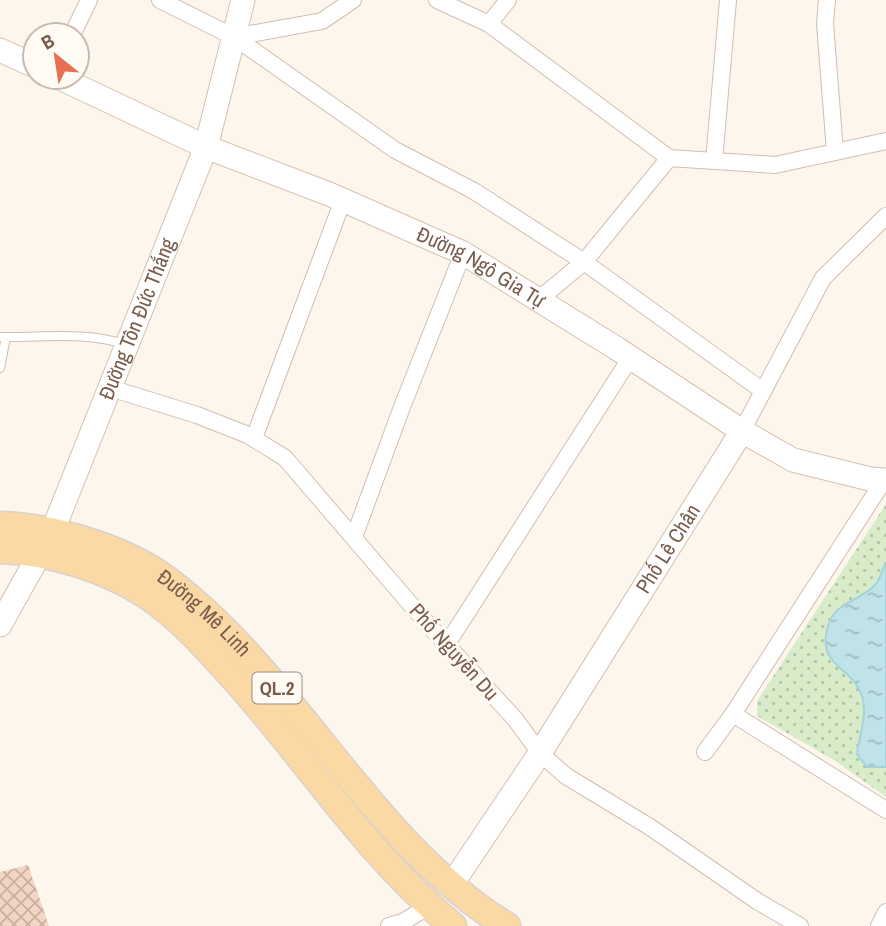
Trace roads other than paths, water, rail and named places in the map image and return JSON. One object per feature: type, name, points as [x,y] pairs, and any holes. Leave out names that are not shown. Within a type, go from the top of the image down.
[{"type":"main road","name":"Đường Mê Linh","points":[[0,524],[53,530],[149,568],[194,602],[283,695],[379,813],[464,896],[507,926]]},
{"type":"main road","name":"Đường Mê Linh","points":[[0,550],[40,554],[95,570],[149,597],[176,619],[263,711],[376,851],[429,906],[453,926]]},
{"type":"street","points":[[79,21],[89,0]]},
{"type":"street","points":[[160,0],[234,37],[395,150],[474,191],[584,262],[763,391]]},
{"type":"street","name":"Đường Tôn Đức Thắng","points":[[0,625],[53,530],[206,147],[243,0]]},
{"type":"street","points":[[234,37],[322,21],[353,0]]},
{"type":"street","points":[[437,0],[489,24],[669,158],[775,165],[886,141]]},
{"type":"street","points":[[489,24],[508,0]]},
{"type":"street","points":[[714,161],[729,0]]},
{"type":"street","points":[[827,0],[825,23],[835,152]]},
{"type":"street","points":[[0,50],[21,60]]},
{"type":"street","name":"Đường Ngô Gia Tự","points":[[88,91],[206,147],[343,200],[463,253],[631,357],[742,431],[793,460],[870,479],[886,479]]},
{"type":"street","points":[[538,300],[584,262],[669,158]]},
{"type":"street","points":[[254,439],[343,200]]},
{"type":"street","name":"Phố Lê Chân","points":[[452,884],[540,753],[742,431],[823,278],[886,216]]},
{"type":"street","points":[[354,537],[463,253]]},
{"type":"street","points":[[447,644],[631,357]]},
{"type":"street","name":"Phố Nguyễn Du","points":[[110,388],[197,415],[254,439],[285,458],[515,719],[540,753],[566,776],[650,827],[757,901],[800,926]]},
{"type":"street","points":[[705,752],[733,714],[886,479]]},
{"type":"street","points":[[733,714],[886,810]]},
{"type":"street","points":[[389,926],[403,922],[429,906]]},
{"type":"street","points":[[879,926],[886,912]]},
{"type":"lane","points":[[0,368],[3,337],[108,338],[127,345]]},
{"type":"water","points":[[886,562],[886,767],[867,767],[857,754],[864,717],[862,696],[857,685],[830,657],[826,648],[826,637],[832,616],[874,586]]}]
